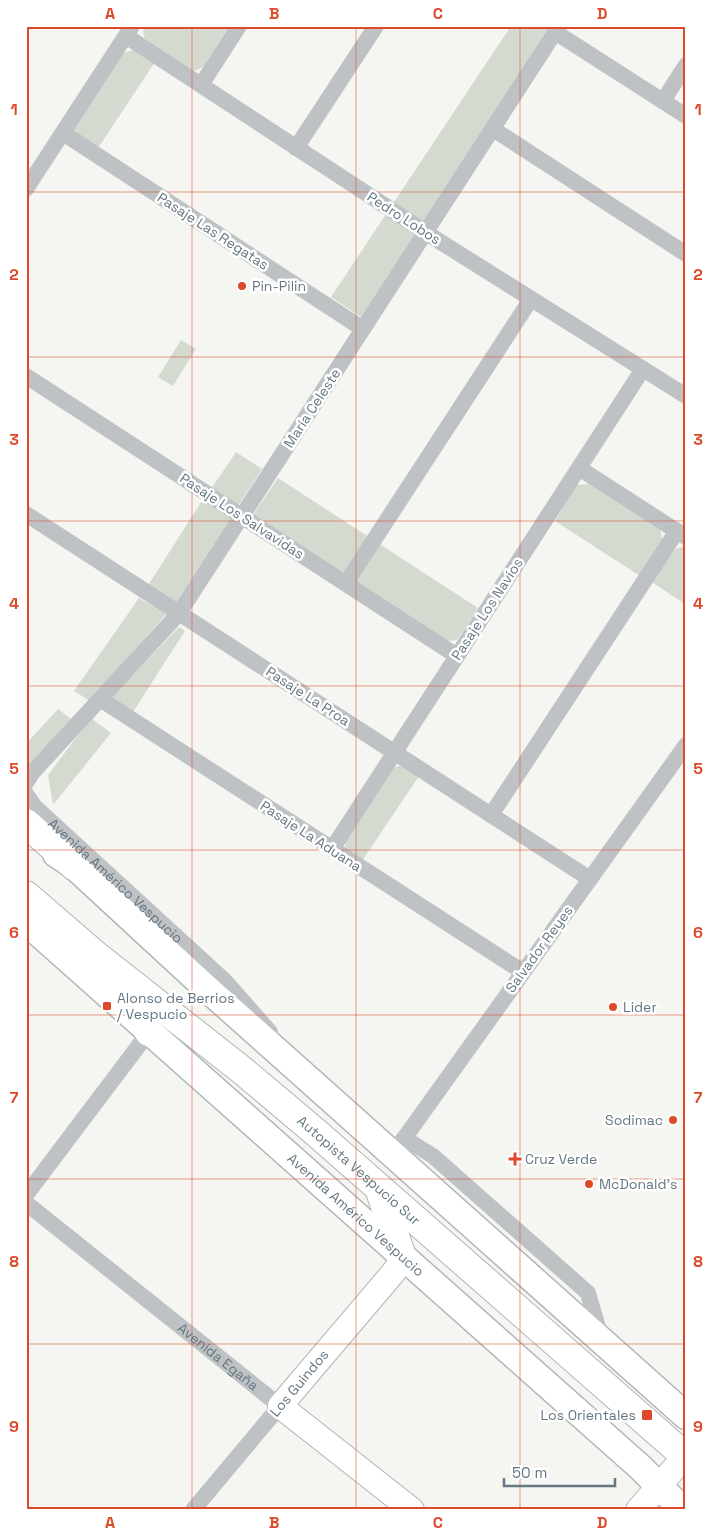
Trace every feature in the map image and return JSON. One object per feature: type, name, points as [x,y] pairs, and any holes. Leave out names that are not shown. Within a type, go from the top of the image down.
[{"type":"highway","points":[[26,823],[74,866]]},
{"type":"highway","name":"Autopista Vespucio Sur","points":[[26,895],[98,957],[243,1071],[313,1130],[686,1456]]},
{"type":"highway","points":[[98,957],[149,1032]]},
{"type":"highway","points":[[379,1187],[401,1254]]},
{"type":"main road","name":"Avenida Américo Vespucio","points":[[26,834],[74,866],[307,1079],[398,1146],[602,1341],[686,1416]]},
{"type":"main road","name":"Avenida Américo Vespucio","points":[[26,922],[640,1467],[683,1510]]},
{"type":"street","points":[[201,86],[239,26]]},
{"type":"street","points":[[296,148],[376,26]]},
{"type":"street","points":[[557,29],[686,116]]},
{"type":"street","name":"María Celeste","points":[[26,784],[36,769],[179,612],[557,29]]},
{"type":"street","points":[[26,189],[32,169],[63,132],[129,31]]},
{"type":"street","name":"Pedro Lobos","points":[[129,31],[201,86],[296,148],[531,299],[643,369],[684,391]]},
{"type":"street","points":[[663,102],[686,65]]},
{"type":"street","points":[[493,128],[686,254]]},
{"type":"street","name":"Pasaje Las Regatas","points":[[63,132],[363,329]]},
{"type":"street","points":[[346,583],[531,299]]},
{"type":"street","name":"Pasaje Los Navíos","points":[[332,849],[643,369]]},
{"type":"street","name":"Pasaje Los Salvavidas","points":[[26,376],[457,656]]},
{"type":"street","points":[[491,815],[681,534],[579,468]]},
{"type":"street","name":"Pasaje La Proa","points":[[26,514],[590,879]]},
{"type":"street","name":"Pasaje La Aduana","points":[[100,699],[523,972]]},
{"type":"street","name":"Salvador Reyes","points":[[398,1146],[686,745]]},
{"type":"street","name":"Avenida Américo Vespucio","points":[[26,794],[35,807],[226,982],[248,1005],[307,1079]]},
{"type":"street","points":[[26,1195],[149,1032]]},
{"type":"street","name":"Avenida Egaña","points":[[26,1203],[412,1510]]},
{"type":"street","name":"Los Guindos","points":[[193,1510],[393,1273],[401,1254]]},
{"type":"street","points":[[638,1510],[686,1456]]},
{"type":"shaded area","points":[[229,26],[203,67],[194,71],[144,38],[143,27]]},
{"type":"shaded area","points":[[511,26],[549,26],[364,319],[331,297]]},
{"type":"shaded area","points":[[135,49],[155,62],[98,148],[71,130],[121,54]]},
{"type":"shaded area","points":[[181,340],[196,349],[173,386],[158,377]]},
{"type":"shaded area","points":[[236,452],[262,469],[238,506],[211,489]]},
{"type":"shaded area","points":[[278,478],[478,608],[457,640],[447,641],[252,516]]},
{"type":"shaded area","points":[[589,484],[660,529],[663,542],[640,576],[555,521],[576,485]]},
{"type":"shaded area","points":[[203,499],[232,518],[176,606],[147,587]]},
{"type":"shaded area","points":[[686,546],[686,605],[652,582],[675,549]]},
{"type":"shaded area","points":[[139,598],[166,614],[90,701],[74,691]]},
{"type":"shaded area","points":[[179,627],[185,631],[133,712],[111,698]]},
{"type":"shaded area","points":[[58,709],[74,721],[26,774],[26,744]]},
{"type":"shaded area","points":[[91,718],[111,733],[53,805],[48,775]]},
{"type":"shaded area","points":[[403,765],[419,776],[362,861],[345,850],[345,841],[391,768]]},
{"type":"place","name":"Pin-Pilin","points":[[242,286]]},
{"type":"place","name":"Alonso de Berrios / Vespucio","points":[[107,1006]]},
{"type":"place","name":"Lider","points":[[613,1007]]},
{"type":"place","name":"Sodimac","points":[[673,1120]]},
{"type":"place","name":"Cruz Verde","points":[[515,1159]]},
{"type":"place","name":"McDonald's","points":[[589,1184]]},
{"type":"place","name":"Los Orientales","points":[[647,1415]]}]
